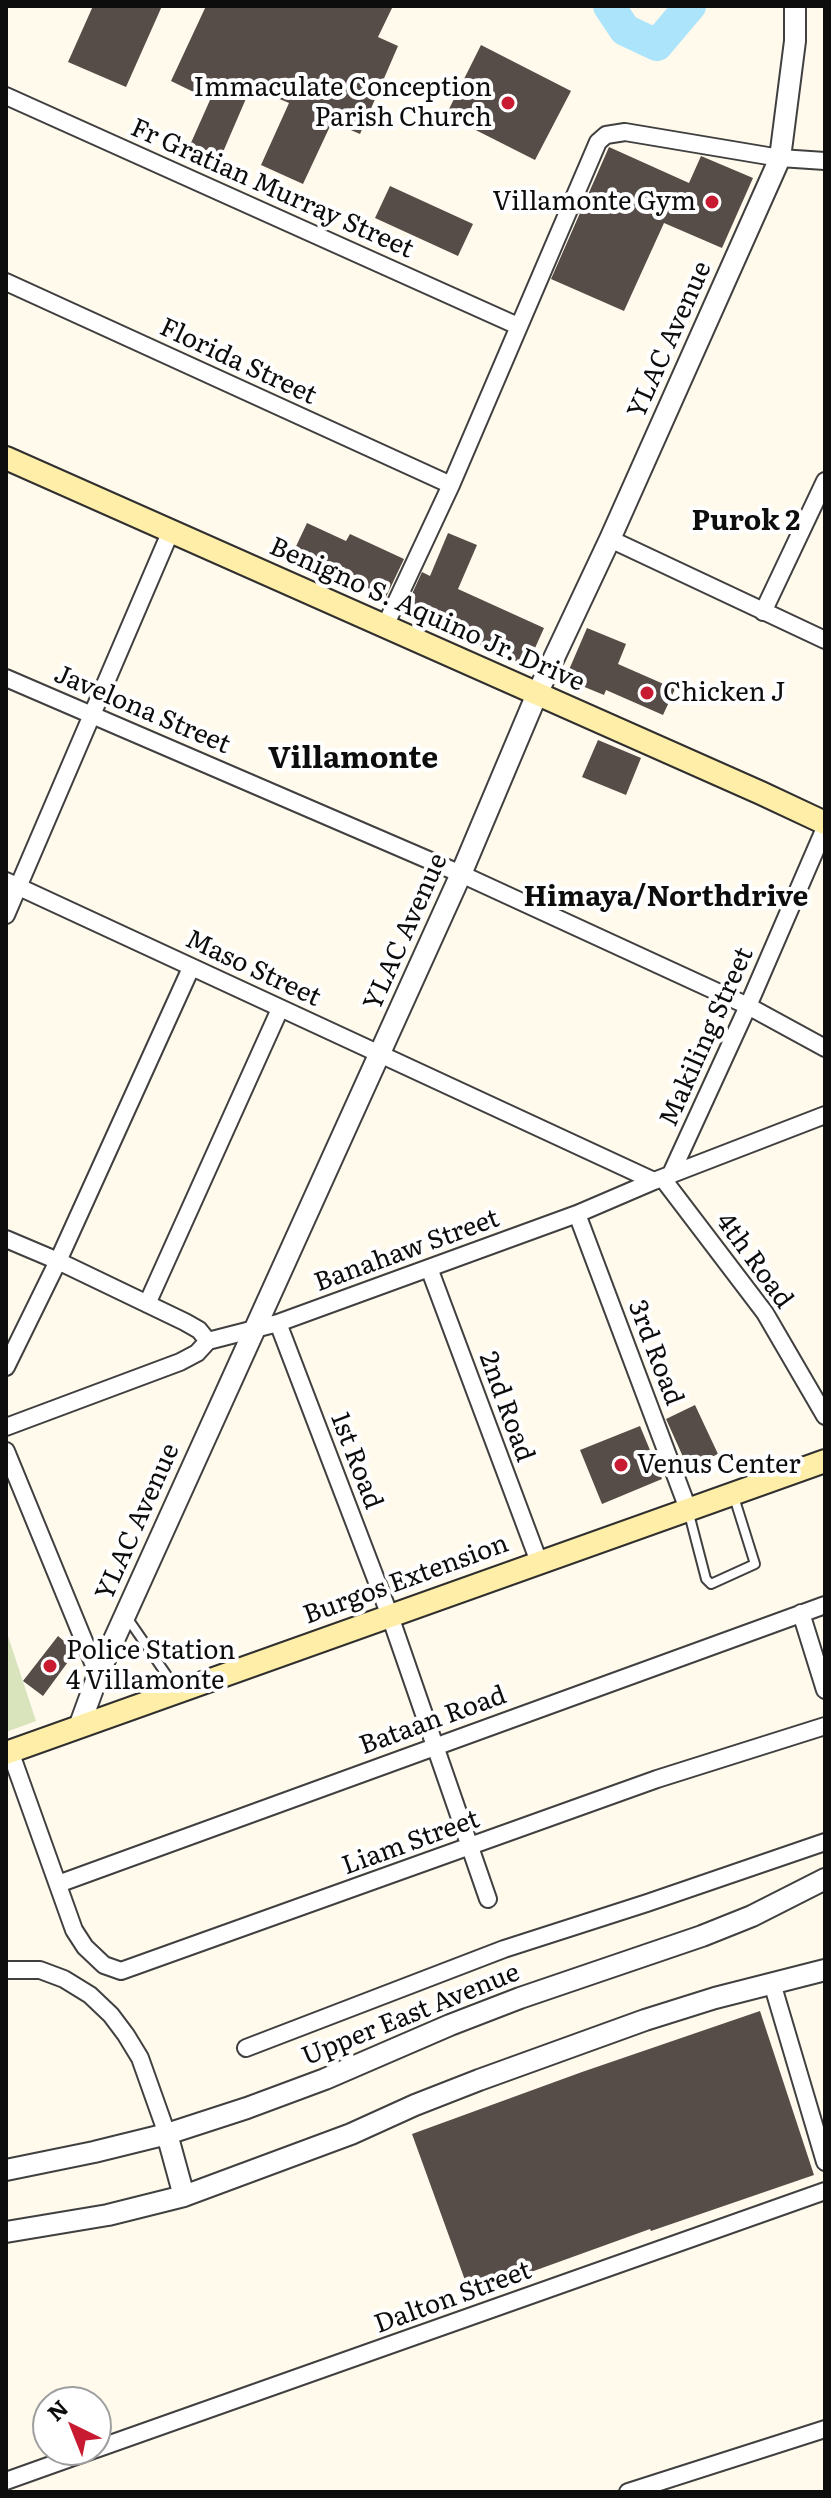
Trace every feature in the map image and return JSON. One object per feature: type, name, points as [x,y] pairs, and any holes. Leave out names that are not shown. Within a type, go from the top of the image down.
[{"type":"main road","name":"Benigno S. Aquino Jr. Drive","points":[[6,458],[761,793],[825,826]]},
{"type":"main road","name":"Burgos Extension","points":[[8,1752],[825,1461]]},
{"type":"street","name":"YLAC Avenue","points":[[79,1727],[98,1675],[461,874],[537,694],[610,539],[780,158],[795,41],[795,6]]},
{"type":"street","name":"Fr Gratian Murray Street","points":[[6,96],[518,326]]},
{"type":"street","points":[[385,626],[451,485],[598,142],[606,135],[625,132],[780,158],[825,161]]},
{"type":"street","name":"Florida Street","points":[[6,282],[451,485]]},
{"type":"street","points":[[763,612],[825,481]]},
{"type":"street","points":[[6,915],[12,884],[170,533]]},
{"type":"street","points":[[610,539],[825,640]]},
{"type":"street","name":"Javelona Street","points":[[6,678],[461,874],[748,1006],[825,1048]]},
{"type":"street","name":"Makiling Street","points":[[662,1179],[748,1006],[825,826]]},
{"type":"street","name":"Maso Street","points":[[12,884],[280,1009],[662,1179]]},
{"type":"street","points":[[6,1367],[58,1261],[191,968]]},
{"type":"street","points":[[147,1304],[280,1009]]},
{"type":"street","name":"Banahaw Street","points":[[6,1427],[180,1362],[197,1353],[208,1341],[278,1323],[577,1214],[825,1115]]},
{"type":"street","name":"4th Road","points":[[662,1179],[765,1313],[825,1416]]},
{"type":"street","name":"3rd Road","points":[[577,1214],[688,1509]]},
{"type":"street","points":[[6,1239],[199,1330],[208,1341]]},
{"type":"street","name":"2nd Road","points":[[429,1268],[539,1562]]},
{"type":"street","name":"1st Road","points":[[278,1323],[390,1616],[488,1899]]},
{"type":"street","points":[[6,1451],[98,1675]]},
{"type":"street","name":"Bataan Road","points":[[58,1884],[825,1605]]},
{"type":"street","points":[[801,1613],[825,1690]]},
{"type":"street","name":"Liam Street","points":[[58,1884],[74,1930],[85,1947],[104,1965],[121,1971],[657,1779],[825,1726]]},
{"type":"street","points":[[8,1752],[58,1884]]},
{"type":"street","points":[[246,2048],[504,1949],[825,1842]]},
{"type":"street","name":"Upper East Avenue","points":[[6,2170],[167,2134],[247,2108],[520,1998],[752,1916],[825,1879]]},
{"type":"street","points":[[6,1970],[40,1970],[64,1979],[90,1995],[111,2015],[140,2058],[167,2134],[184,2196]]},
{"type":"street","points":[[6,2232],[108,2215],[184,2196],[351,2134],[479,2080],[645,2020],[825,1970]]},
{"type":"street","points":[[772,1983],[825,2162]]},
{"type":"street","name":"Dalton Street","points":[[112,2444],[825,2191]]},
{"type":"street","points":[[628,2492],[647,2489],[825,2429]]},
{"type":"street","name":"Dalton Street","points":[[6,2481],[49,2466]]},
{"type":"lane","points":[[688,1509],[706,1579],[711,1584],[755,1564],[733,1494]]},
{"type":"lane","points":[[125,1615],[178,1692]]},
{"type":"green space","points":[[6,1630],[36,1721],[6,1732]]},
{"type":"building","points":[[93,6],[162,6],[126,87],[68,62]]},
{"type":"building","points":[[206,6],[393,6],[378,37],[398,46],[360,134],[332,122],[303,184],[261,165],[289,103],[251,87],[220,159],[190,145],[210,100],[171,81]]},
{"type":"building","name":"Immaculate Conception Parish Church","points":[[481,45],[571,91],[535,160],[446,115]]},
{"type":"building","points":[[609,147],[689,183],[701,156],[753,178],[722,248],[664,223],[624,311],[551,279]]},
{"type":"building","points":[[390,186],[473,224],[458,256],[375,218]]},
{"type":"building","points":[[307,523],[346,541],[350,534],[404,559],[386,597],[327,569],[325,573],[291,557]]},
{"type":"building","points":[[448,533],[477,545],[458,589],[544,628],[527,666],[407,612],[409,608],[406,607],[422,572],[430,576]]},
{"type":"building","points":[[587,628],[626,644],[618,664],[675,689],[663,715],[606,690],[604,695],[565,679]]},
{"type":"building","points":[[598,740],[641,758],[626,795],[582,777]]},
{"type":"building","points":[[695,1405],[718,1454],[688,1468],[666,1419]]},
{"type":"building","name":"Venus Center","points":[[640,1426],[662,1479],[602,1504],[580,1450]]},
{"type":"building","name":"Police Station 4 Villamonte","points":[[58,1636],[76,1651],[43,1696],[23,1681]]},
{"type":"building","points":[[760,2011],[814,2175],[650,2229],[470,2294],[412,2134]]},
{"type":"waterway","points":[[609,6],[625,30],[657,45],[690,6]]},
{"type":"place","name":"Immaculate Conception Parish Church","points":[[508,103]]},
{"type":"place","name":"Villamonte Gym","points":[[712,202]]},
{"type":"place","name":"Chicken J","points":[[647,693]]},
{"type":"place","name":"Venus Center","points":[[621,1465]]},
{"type":"place","name":"Police Station 4 Villamonte","points":[[50,1666]]},
{"type":"district","name":"Purok 2","points":[[746,522]]},
{"type":"district","name":"Villamonte","points":[[353,759]]},
{"type":"district","name":"Himaya/Northdrive","points":[[666,898]]}]
